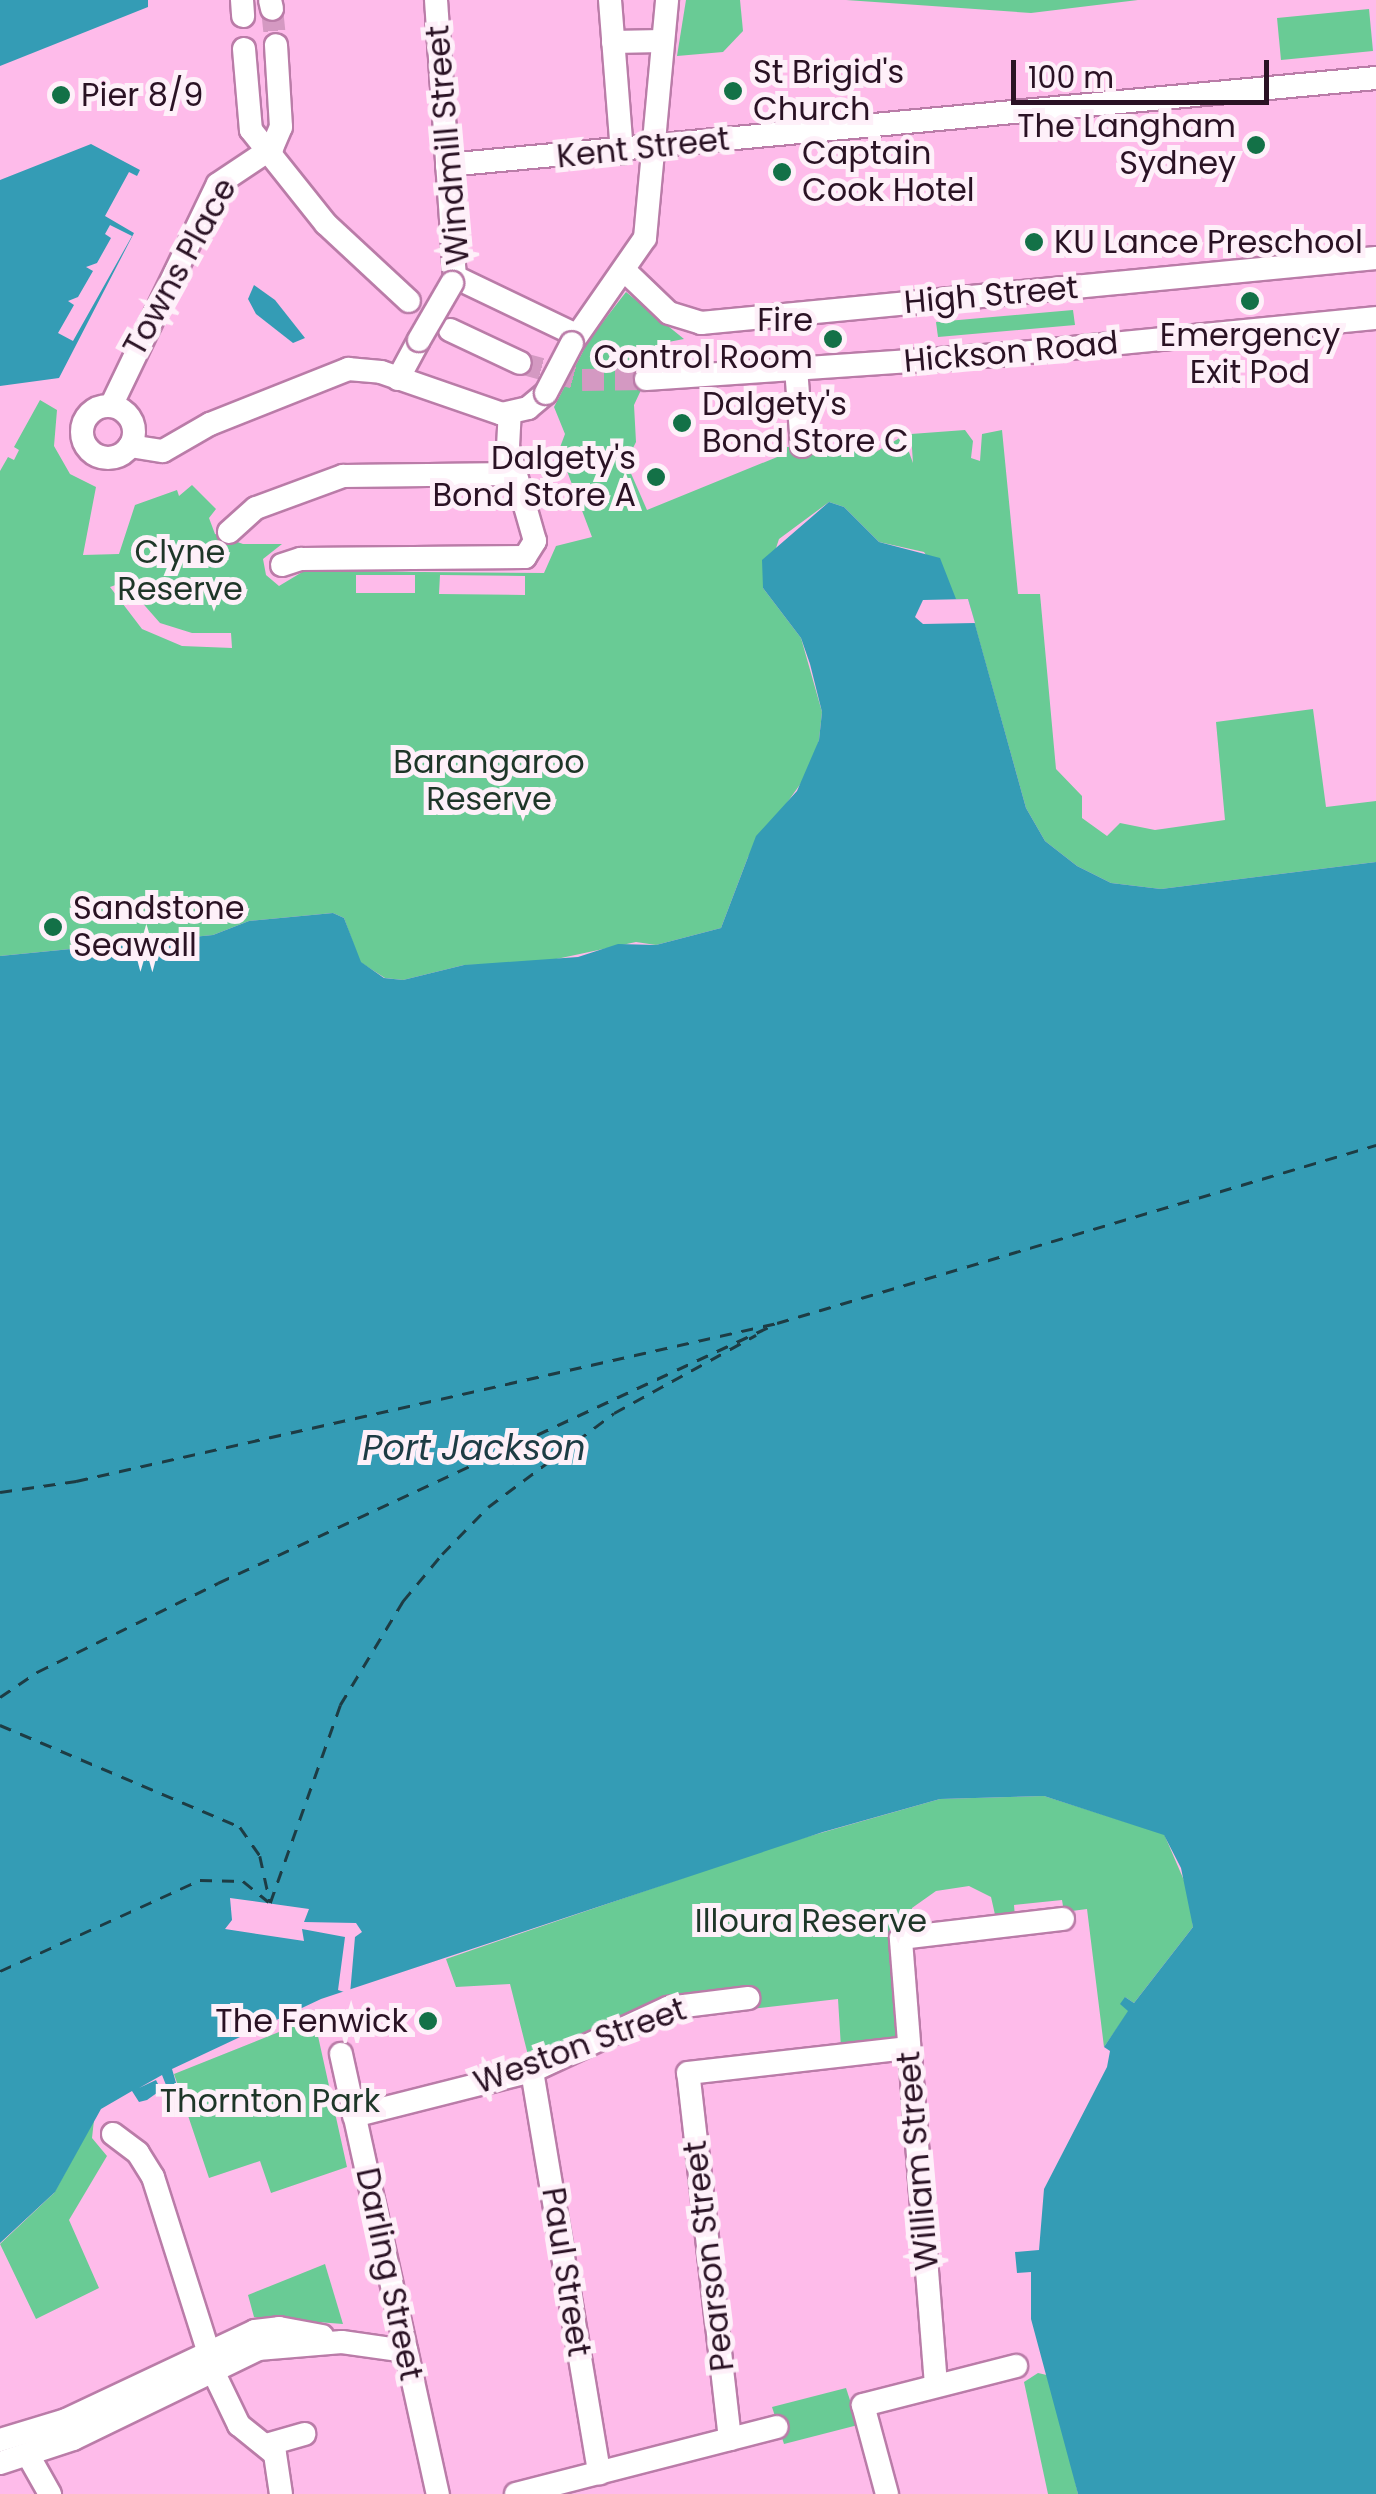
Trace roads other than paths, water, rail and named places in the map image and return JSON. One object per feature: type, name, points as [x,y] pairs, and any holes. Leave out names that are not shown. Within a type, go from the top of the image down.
[{"type":"street","name":"Windmill Street","points":[[436,0],[453,280],[574,339]]},
{"type":"street","points":[[610,0],[622,152]]},
{"type":"street","points":[[130,446],[132,421],[112,406],[95,409],[84,421],[86,445],[106,458],[130,446],[151,453],[172,447],[210,424],[348,368],[398,379],[510,414],[546,392],[574,339],[624,270],[647,228],[649,149],[667,0]]},
{"type":"street","points":[[613,42],[662,41]]},
{"type":"street","points":[[272,148],[282,128],[276,45]]},
{"type":"street","points":[[244,49],[247,117],[326,224],[409,302]]},
{"type":"street","name":"Kent Street","points":[[447,165],[622,152],[1376,78]]},
{"type":"street","name":"Towns Place","points":[[112,406],[218,184],[272,148]]},
{"type":"street","name":"High Street","points":[[624,270],[670,313],[701,322],[1376,258]]},
{"type":"street","points":[[398,379],[453,280]]},
{"type":"street","name":"Hickson Road","points":[[646,380],[1376,318]]},
{"type":"street","points":[[450,330],[520,362]]},
{"type":"street","points":[[796,368],[802,446]]},
{"type":"street","points":[[282,565],[301,559],[516,560],[535,541],[514,474],[510,414]]},
{"type":"street","points":[[229,532],[256,508],[343,476],[514,474]]},
{"type":"street","name":"William Street","points":[[936,2384],[900,1938],[1063,1919]]},
{"type":"street","name":"Weston Street","points":[[354,2116],[532,2071],[668,2008],[748,1998]]},
{"type":"street","name":"Pearson Street","points":[[730,2439],[688,2072],[909,2048]]},
{"type":"street","name":"Darling Street","points":[[341,2054],[438,2494]]},
{"type":"street","name":"Paul Street","points":[[532,2071],[599,2473]]},
{"type":"street","points":[[113,2134],[153,2177],[210,2359],[239,2425],[275,2454],[281,2494]]},
{"type":"street","points":[[0,2440],[66,2420],[280,2328],[406,2352]]},
{"type":"street","points":[[0,2463],[28,2455],[210,2359]]},
{"type":"street","points":[[887,2494],[863,2404],[1016,2366]]},
{"type":"street","points":[[516,2494],[777,2427]]},
{"type":"street","points":[[266,2444],[304,2434]]},
{"type":"street","points":[[28,2455],[50,2494]]},
{"type":"water","points":[[0,0],[148,0],[148,7],[0,66]]},
{"type":"water","points":[[91,144],[140,170],[137,176],[129,172],[105,216],[134,233],[59,378],[0,386],[0,180]]},
{"type":"water","points":[[254,285],[275,300],[305,338],[293,343],[256,314],[248,299]]},
{"type":"water","name":"Port Jackson","points":[[829,502],[844,507],[879,542],[940,558],[956,599],[968,599],[1026,808],[1045,841],[1077,866],[1111,883],[1161,889],[1376,862],[1376,2494],[1078,2494],[1031,2319],[1031,2272],[1017,2273],[1015,2252],[1039,2250],[1044,2189],[1107,2067],[1110,2051],[1104,2047],[1128,2011],[1120,2004],[1125,1997],[1134,2003],[1193,1927],[1181,1868],[1164,1835],[1044,1796],[940,1799],[823,1832],[321,1999],[172,2069],[177,2086],[168,2090],[162,2075],[139,2088],[156,2080],[161,2090],[147,2100],[139,2102],[132,2091],[101,2109],[55,2192],[0,2243],[0,956],[213,935],[249,921],[333,913],[344,918],[361,962],[384,978],[403,980],[464,965],[578,957],[618,944],[656,945],[721,928],[756,836],[797,791],[819,740],[822,712],[810,664],[801,638],[763,588],[762,560]]},
{"type":"tunnel","points":[[272,9],[276,45]]},
{"type":"tunnel","points":[[520,363],[582,380],[646,379]]},
{"type":"place","name":"St Brigid's Church","points":[[733,91]]},
{"type":"place","name":"Pier 8/9","points":[[61,95]]},
{"type":"place","name":"The Langham Sydney","points":[[1256,145]]},
{"type":"place","name":"Captain Cook Hotel","points":[[782,172]]},
{"type":"place","name":"KU Lance Preschool","points":[[1034,242]]},
{"type":"place","name":"Emergency Exit Pod","points":[[1250,301]]},
{"type":"place","name":"Fire Control Room","points":[[833,339]]},
{"type":"place","name":"Dalgety's Bond Store C","points":[[682,423]]},
{"type":"place","name":"Dalgety's Bond Store A","points":[[656,477]]},
{"type":"place","name":"Sandstone Seawall","points":[[53,927]]},
{"type":"place","name":"The Fenwick","points":[[428,2021]]},
{"type":"park label","name":"Clyne Reserve","points":[[180,572]]},
{"type":"park label","name":"Barangaroo Reserve","points":[[489,782]]},
{"type":"park label","name":"Illoura Reserve","points":[[811,1921]]},
{"type":"park label","name":"Thornton Park","points":[[270,2101]]}]
